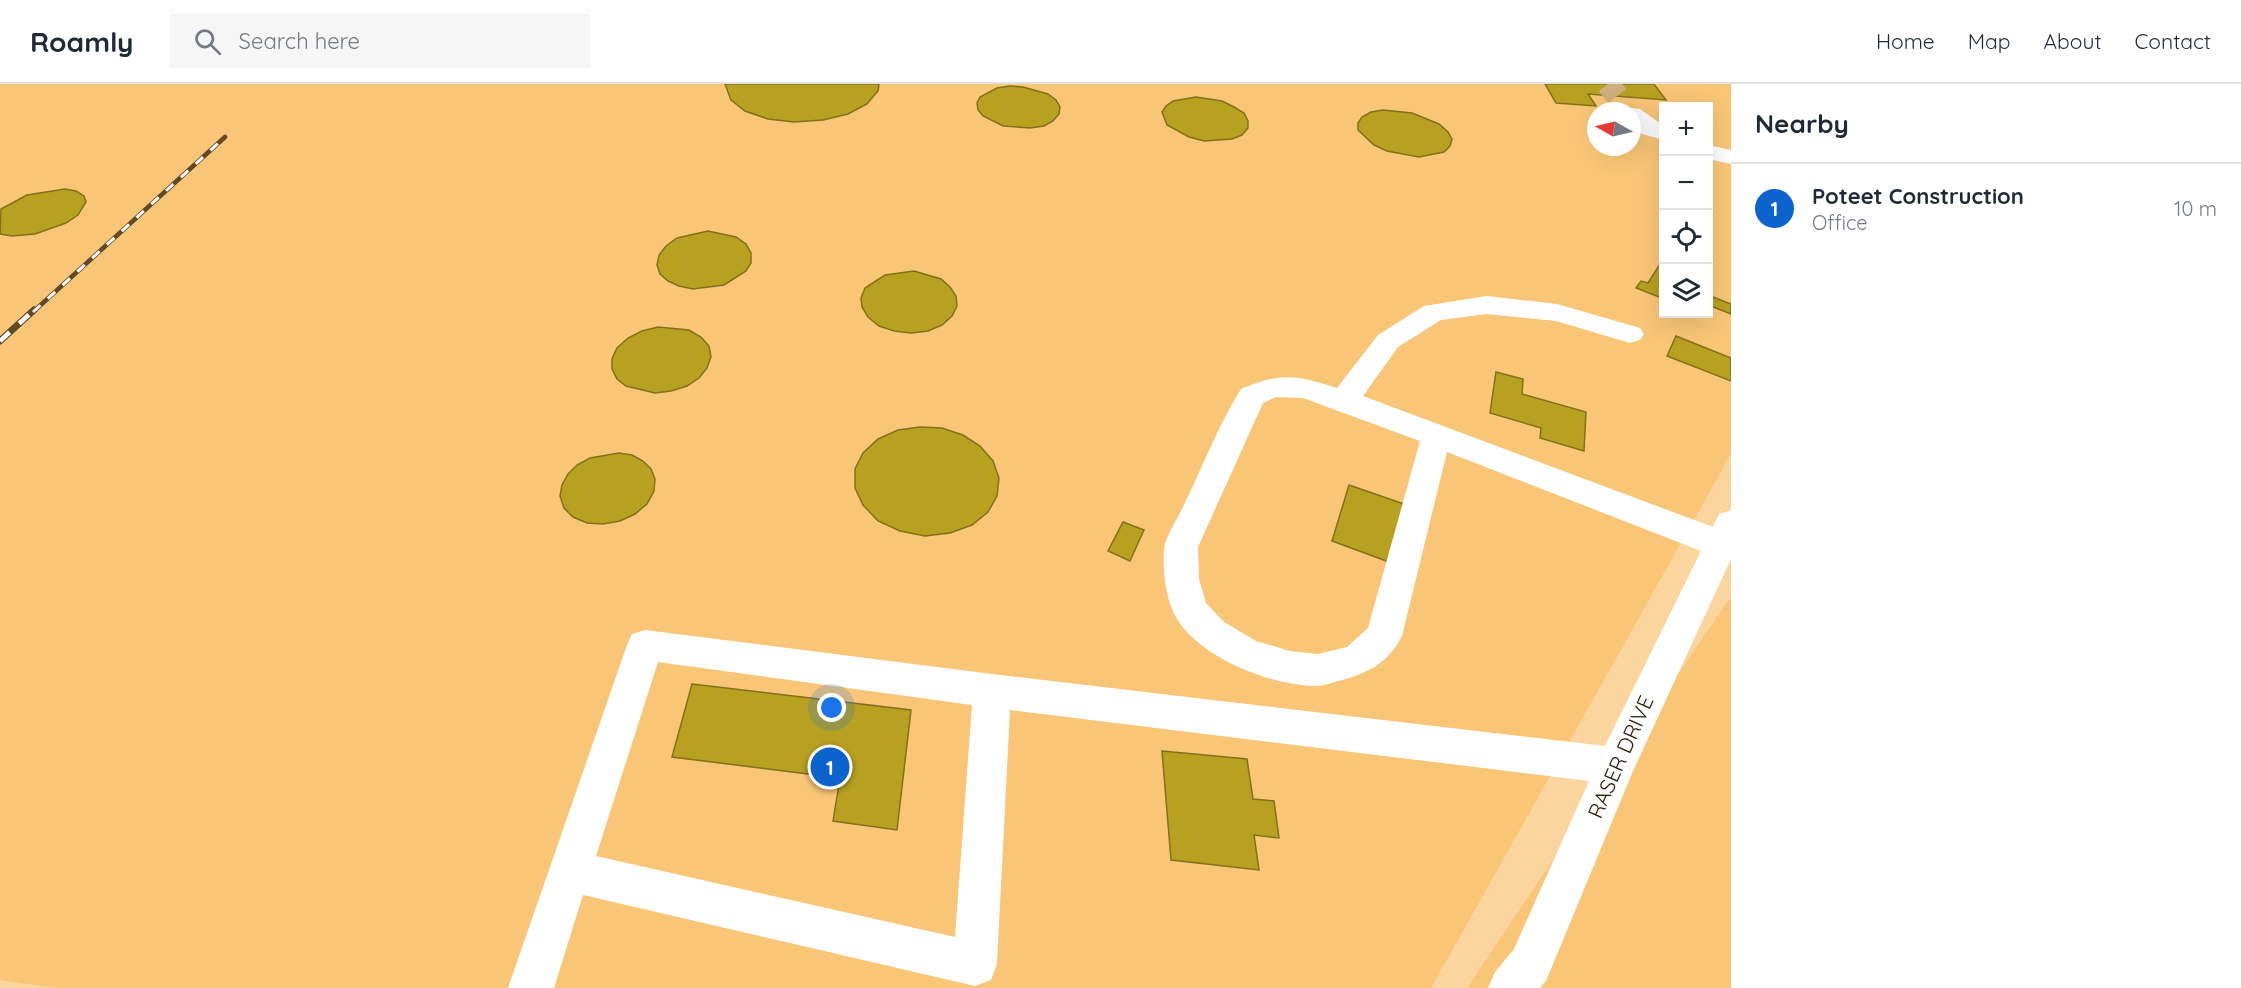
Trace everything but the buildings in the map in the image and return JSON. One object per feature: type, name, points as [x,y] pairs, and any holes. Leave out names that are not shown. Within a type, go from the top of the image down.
[{"type":"street","points":[[1641,121],[1650,129],[1659,132]]},
{"type":"street","points":[[1344,400],[1388,341],[1434,312],[1486,305],[1557,313],[1630,334]]},
{"type":"street","points":[[1436,436],[1384,636],[1358,660],[1318,670],[1290,667],[1246,654],[1212,633],[1190,610],[1182,579],[1181,547],[1251,396],[1273,387],[1304,388],[1344,400],[1436,436],[1725,534]]},
{"type":"street","name":"RASER DRIVE","points":[[1511,988],[1530,965],[1616,766],[1725,534]]},
{"type":"street","points":[[531,988],[645,645],[993,691],[1616,766]]},
{"type":"street","points":[[570,872],[975,964],[993,691]]},
{"type":"shaded area","points":[[0,84],[1731,84],[1731,454],[1431,988],[57,988],[0,980]]},
{"type":"shaded area","points":[[1731,596],[1731,988],[1467,988],[1616,766]]},
{"type":"tunnel","points":[[1608,84],[1617,96]]},
{"type":"railway","points":[[33,312],[225,137]]},
{"type":"railway","points":[[0,341],[34,310]]},
{"type":"place","name":"Poteet Construction","points":[[830,767]]}]
